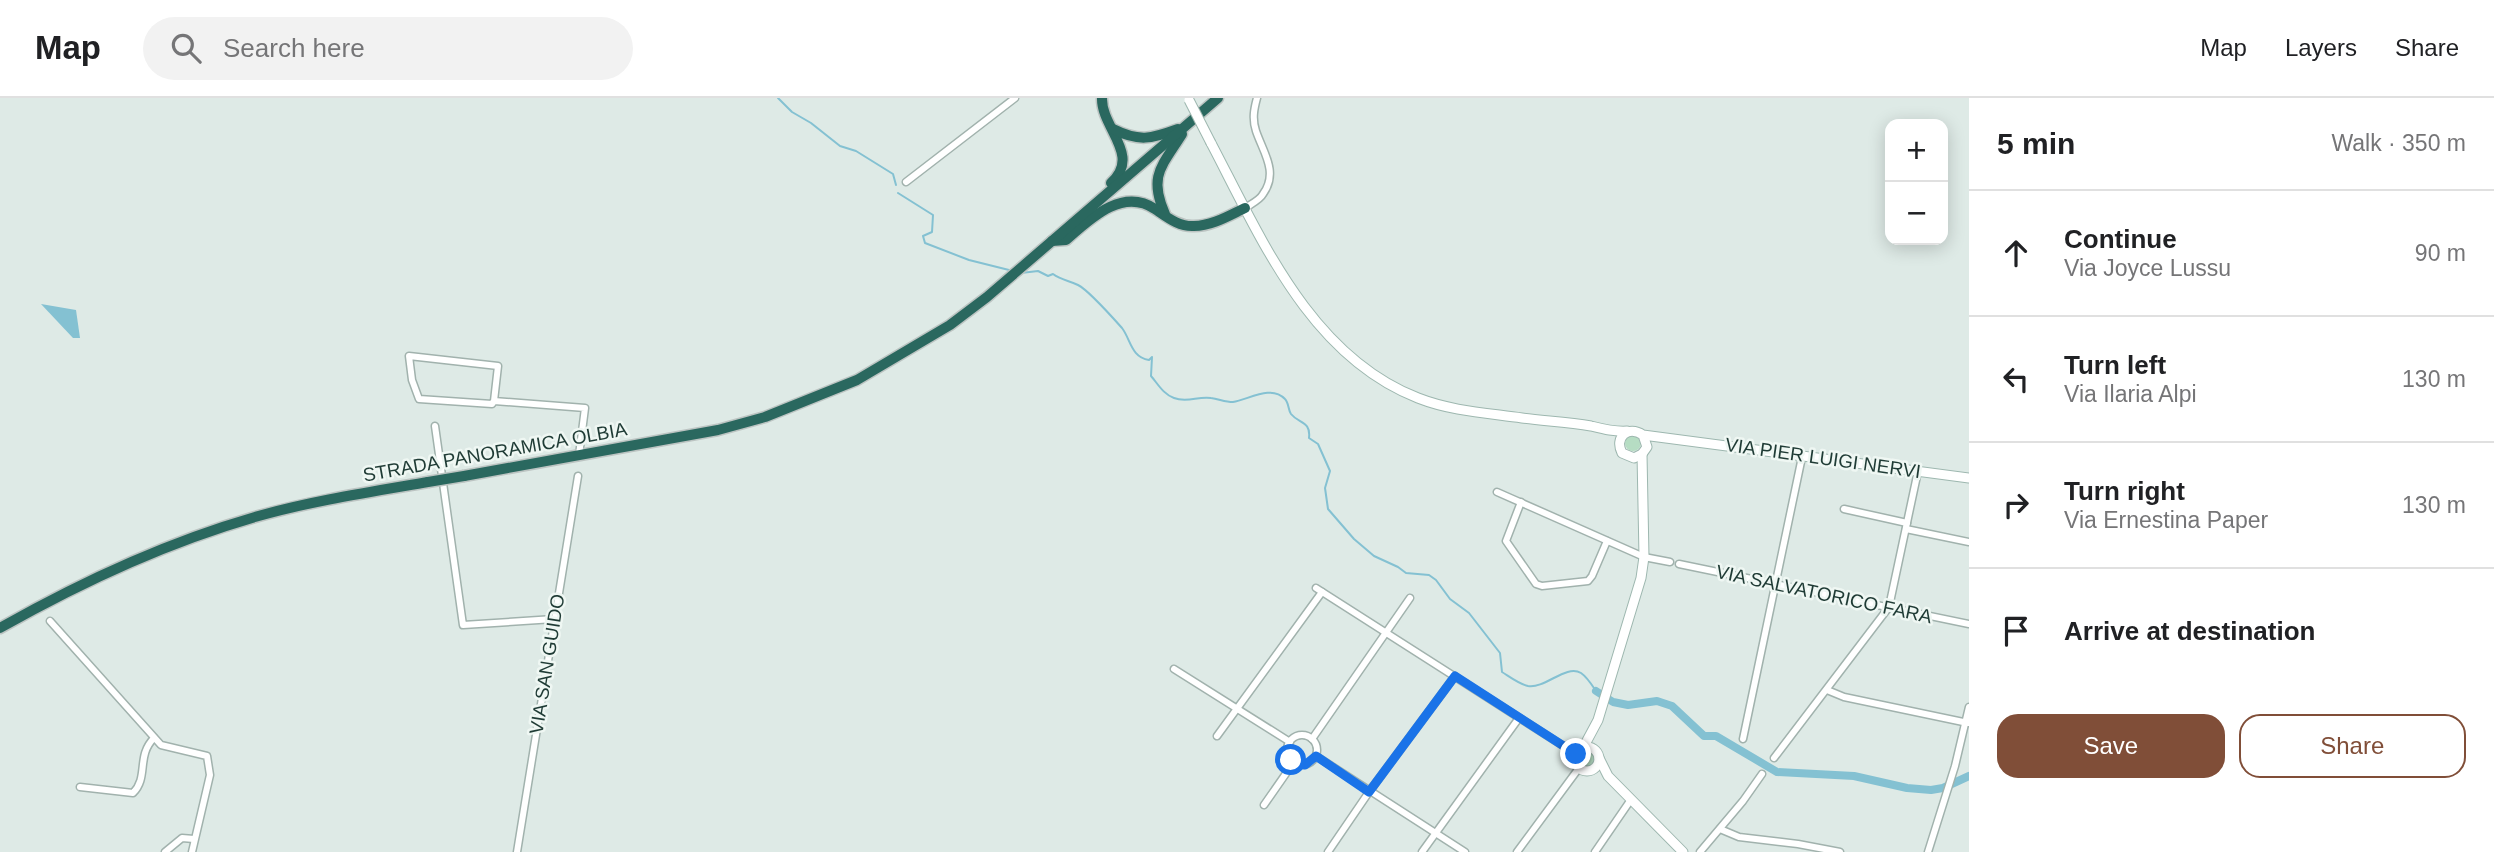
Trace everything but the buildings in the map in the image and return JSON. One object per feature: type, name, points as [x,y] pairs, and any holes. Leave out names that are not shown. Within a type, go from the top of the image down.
[{"type":"highway","points":[[1065,229],[1073,214],[1115,180],[1122,164],[1122,150],[1105,117],[1102,98]]},
{"type":"highway","points":[[1050,242],[1218,98]]},
{"type":"highway","points":[[1113,129],[1129,137],[1143,139],[1160,136],[1187,125]]},
{"type":"highway","points":[[1166,216],[1157,198],[1159,170],[1187,125]]},
{"type":"highway","points":[[1050,242],[1066,240],[1091,217],[1112,205],[1133,201],[1148,205],[1179,224],[1203,226],[1245,208]]},
{"type":"highway","name":"STRADA PANORAMICA OLBIA","points":[[0,628],[98,575],[255,517],[310,503],[718,430],[787,409],[857,380],[908,352],[987,297],[1050,242]]},
{"type":"street","points":[[906,182],[1015,98]]},
{"type":"street","points":[[1245,208],[1263,195],[1270,174],[1269,159],[1255,130],[1253,112],[1257,98]]},
{"type":"street","points":[[1188,99],[1288,285],[1353,359],[1379,379],[1417,397],[1455,409],[1589,426],[1616,432],[1636,430],[1645,438],[1638,456],[1644,557],[1641,578],[1598,720],[1575,760],[1579,768]]},
{"type":"street","points":[[494,401],[498,366],[409,356],[412,380],[419,399],[585,408],[579,455]]},
{"type":"street","points":[[435,426],[463,625],[554,618]]},
{"type":"street","points":[[1589,426],[1603,432],[1619,445],[1622,453],[1638,456]]},
{"type":"street","points":[[1619,445],[1621,437],[1628,431]]},
{"type":"street","name":"VIA PIER LUIGI NERVI","points":[[1645,438],[1678,438],[1969,478]]},
{"type":"street","points":[[1743,739],[1802,457]]},
{"type":"street","points":[[1774,758],[1889,607],[1918,471]]},
{"type":"street","name":"VIA SAN GUIDO","points":[[517,852],[578,476]]},
{"type":"street","points":[[1497,492],[1644,557],[1670,562]]},
{"type":"street","points":[[1521,502],[1506,541],[1538,585],[1588,580],[1608,541]]},
{"type":"street","points":[[1844,509],[1969,542]]},
{"type":"street","name":"VIA SALVATORICO FARA","points":[[1679,564],[1969,624]]},
{"type":"street","points":[[1217,736],[1319,590],[1519,718],[1579,751],[1590,747],[1608,776],[1630,801],[1683,852]]},
{"type":"street","points":[[1311,738],[1410,598]]},
{"type":"street","points":[[50,621],[161,744],[207,756],[210,775],[192,852]]},
{"type":"street","points":[[1174,669],[1290,742]]},
{"type":"street","points":[[1328,852],[1455,676]]},
{"type":"street","points":[[1827,690],[1844,697],[1967,723]]},
{"type":"street","points":[[1928,852],[1965,736],[1969,707]]},
{"type":"street","points":[[1422,852],[1519,718]]},
{"type":"street","points":[[1590,770],[1596,766],[1598,756],[1598,720]]},
{"type":"street","points":[[1300,736],[1311,738],[1316,744],[1316,756],[1305,765],[1294,762],[1288,754],[1290,742],[1300,736]]},
{"type":"street","points":[[80,788],[133,793],[140,782],[143,754],[147,745],[155,738]]},
{"type":"street","points":[[1316,756],[1465,852]]},
{"type":"street","points":[[1264,806],[1294,762]]},
{"type":"street","points":[[1579,768],[1608,776]]},
{"type":"street","points":[[1517,852],[1579,768]]},
{"type":"street","points":[[1700,852],[1762,774]]},
{"type":"street","points":[[1595,852],[1630,801]]},
{"type":"street","points":[[1720,829],[1739,837],[1840,852]]},
{"type":"street","points":[[165,852],[182,838],[194,839]]},
{"type":"green space","points":[[1630,435],[1636,435],[1641,443],[1639,449],[1630,451],[1625,446],[1625,440]]},
{"type":"green space","points":[[1587,750],[1593,753],[1596,759],[1593,765],[1587,768],[1581,765],[1578,759],[1581,753]]},
{"type":"water","points":[[41,304],[76,310],[80,338],[73,338]]},
{"type":"waterway","points":[[778,98],[792,112],[840,146],[856,151],[893,174],[896,185]]},
{"type":"waterway","points":[[898,193],[933,215],[932,232],[923,236],[925,243],[969,260],[1009,270]]},
{"type":"waterway","points":[[1021,273],[1038,271],[1048,276],[1053,274],[1082,288],[1122,328],[1138,355],[1149,360],[1152,357],[1151,376],[1170,396],[1183,400],[1206,398],[1233,402],[1259,394],[1279,395],[1286,401],[1291,414],[1308,428],[1309,438],[1318,444],[1330,471],[1325,488],[1328,509],[1354,539],[1374,556],[1406,573],[1429,575],[1436,580],[1450,599],[1469,613],[1500,653],[1502,672],[1511,678],[1525,685],[1535,686],[1575,671],[1581,673],[1596,691]]},
{"type":"waterway","points":[[1596,691],[1613,702],[1628,705],[1657,701],[1672,706],[1704,736],[1716,736],[1777,772],[1854,776],[1907,788],[1931,790],[1943,788],[1969,776]]},
{"type":"route","points":[[1291,760],[1305,765],[1316,756],[1369,792],[1455,676],[1576,754]]}]
